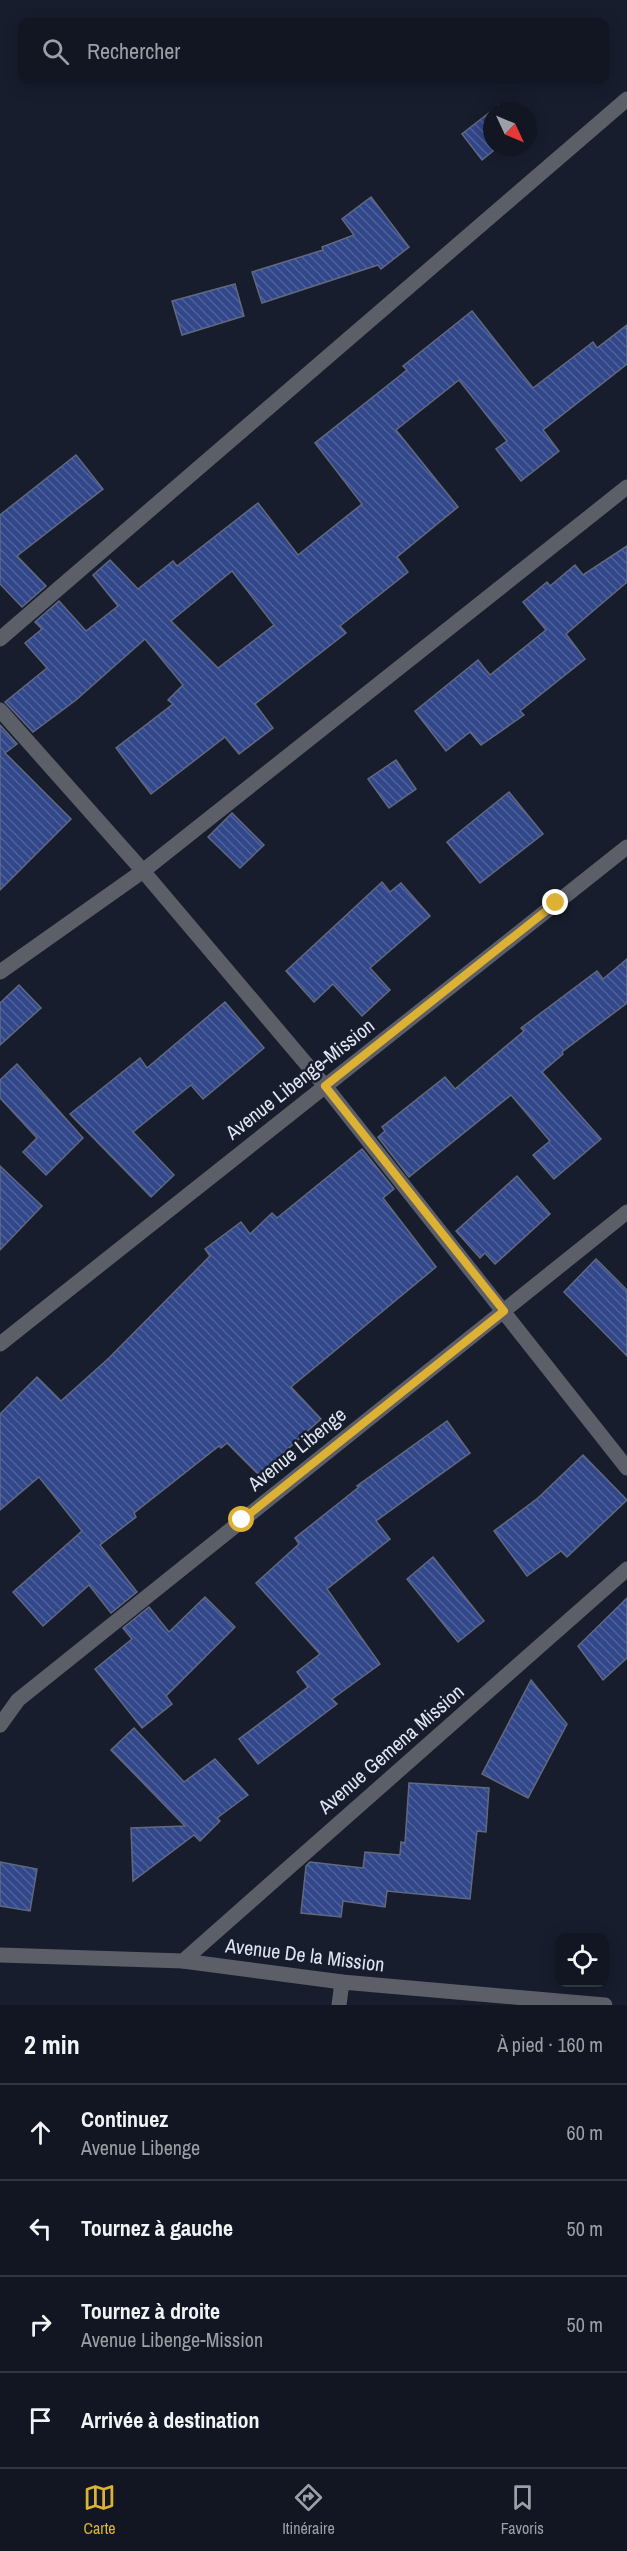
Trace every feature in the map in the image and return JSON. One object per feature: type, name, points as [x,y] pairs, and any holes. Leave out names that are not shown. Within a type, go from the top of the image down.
[{"type":"street","points":[[0,639],[627,99]]},
{"type":"street","points":[[0,972],[143,870],[627,487]]},
{"type":"street","points":[[0,710],[143,870],[325,1086],[627,1468]]},
{"type":"street","name":"Avenue Libenge-Mission","points":[[0,1344],[627,848]]},
{"type":"street","name":"Avenue Libenge","points":[[0,1725],[18,1700],[627,1212]]},
{"type":"street","name":"Avenue Gemena Mission","points":[[183,1961],[627,1569]]},
{"type":"street","name":"Avenue De la Mission","points":[[0,1955],[183,1961],[342,1982],[605,2005]]},
{"type":"street","points":[[339,2005],[342,1982]]},
{"type":"building","points":[[483,118],[483,156],[487,156],[482,160],[462,134]]},
{"type":"building","points":[[371,197],[409,247],[381,269],[378,265],[262,303],[252,272],[323,250],[322,247],[354,235],[342,219]]},
{"type":"building","points":[[235,284],[244,316],[182,335],[172,301]]},
{"type":"building","points":[[472,311],[533,388],[593,342],[597,348],[627,325],[627,364],[543,430],[559,451],[521,481],[496,449],[507,441],[459,380],[396,430],[458,507],[397,557],[408,572],[340,626],[346,633],[255,704],[273,728],[239,754],[225,737],[151,794],[116,748],[173,704],[168,700],[183,685],[145,639],[76,700],[33,732],[5,702],[47,668],[25,643],[42,629],[35,622],[59,601],[86,631],[118,606],[93,575],[110,560],[138,589],[173,561],[177,566],[258,503],[298,555],[362,504],[315,443],[407,370],[403,366]],"holes":[[[232,571],[274,625],[218,668],[171,621]]]},
{"type":"building","points":[[76,455],[103,489],[17,556],[46,586],[22,607],[0,584],[0,515]]},
{"type":"building","points":[[627,546],[627,582],[566,634],[585,659],[520,711],[524,715],[481,745],[470,732],[446,751],[415,711],[478,660],[490,675],[546,630],[523,602],[547,582],[550,586],[575,565],[583,575]]},
{"type":"building","points":[[0,725],[17,744],[5,753],[71,819],[0,890]]},
{"type":"building","points":[[396,760],[416,789],[389,808],[368,779]]},
{"type":"building","points":[[509,792],[543,834],[480,883],[447,842]]},
{"type":"building","points":[[232,813],[264,845],[240,868],[208,837]]},
{"type":"building","points":[[382,882],[390,892],[401,883],[430,916],[370,968],[390,990],[362,1016],[333,984],[314,1002],[286,971]]},
{"type":"building","points":[[627,959],[627,1003],[562,1052],[563,1054],[542,1072],[601,1139],[554,1179],[533,1155],[550,1141],[511,1095],[409,1177],[378,1137],[385,1131],[382,1127],[445,1077],[455,1089],[524,1031],[521,1028],[597,971],[603,979]]},
{"type":"building","points":[[19,985],[41,1008],[0,1045],[0,1003]]},
{"type":"building","points":[[225,1002],[264,1048],[203,1099],[191,1085],[133,1132],[174,1175],[151,1197],[70,1114],[140,1058],[147,1068]]},
{"type":"building","points":[[17,1064],[83,1138],[46,1175],[23,1152],[37,1138],[0,1098],[0,1080]]},
{"type":"building","points":[[362,1149],[394,1189],[383,1198],[436,1267],[291,1387],[321,1419],[259,1475],[227,1443],[221,1448],[219,1446],[134,1513],[136,1517],[100,1545],[137,1592],[111,1613],[89,1585],[43,1626],[13,1592],[82,1531],[39,1477],[0,1510],[0,1414],[37,1377],[61,1401],[109,1358],[210,1256],[205,1249],[241,1222],[250,1234],[272,1213],[277,1218]]},
{"type":"building","points":[[0,1166],[42,1206],[0,1250]]},
{"type":"building","points":[[517,1176],[550,1214],[495,1264],[485,1253],[480,1258],[456,1231]]},
{"type":"building","points":[[596,1259],[627,1290],[627,1356],[564,1292]]},
{"type":"building","points":[[447,1421],[470,1453],[376,1521],[390,1539],[327,1589],[380,1664],[332,1699],[337,1704],[258,1764],[239,1739],[308,1687],[297,1672],[320,1654],[256,1583],[299,1544],[295,1538],[359,1487],[357,1486]]},
{"type":"building","points":[[583,1455],[627,1500],[567,1557],[561,1551],[527,1576],[494,1531],[538,1498]]},
{"type":"building","points":[[433,1557],[484,1621],[458,1642],[407,1579]]},
{"type":"building","points":[[205,1597],[235,1627],[166,1696],[172,1704],[142,1728],[95,1669],[132,1639],[123,1628],[149,1607],[169,1632]]},
{"type":"building","points":[[627,1598],[627,1658],[603,1680],[578,1646]]},
{"type":"building","points":[[531,1680],[567,1724],[528,1798],[482,1774]]},
{"type":"building","points":[[134,1728],[184,1782],[215,1759],[248,1795],[217,1818],[220,1821],[200,1841],[194,1835],[133,1881],[131,1828],[185,1826],[111,1750]]},
{"type":"building","points":[[409,1783],[489,1788],[486,1832],[477,1831],[470,1899],[387,1891],[385,1907],[343,1901],[341,1917],[301,1913],[306,1866],[310,1862],[363,1868],[365,1852],[400,1855],[401,1842],[405,1843]]},
{"type":"building","points":[[0,1862],[37,1869],[30,1911],[0,1906]]},
{"type":"route","points":[[242,1520],[504,1311],[325,1086],[556,903]]}]
